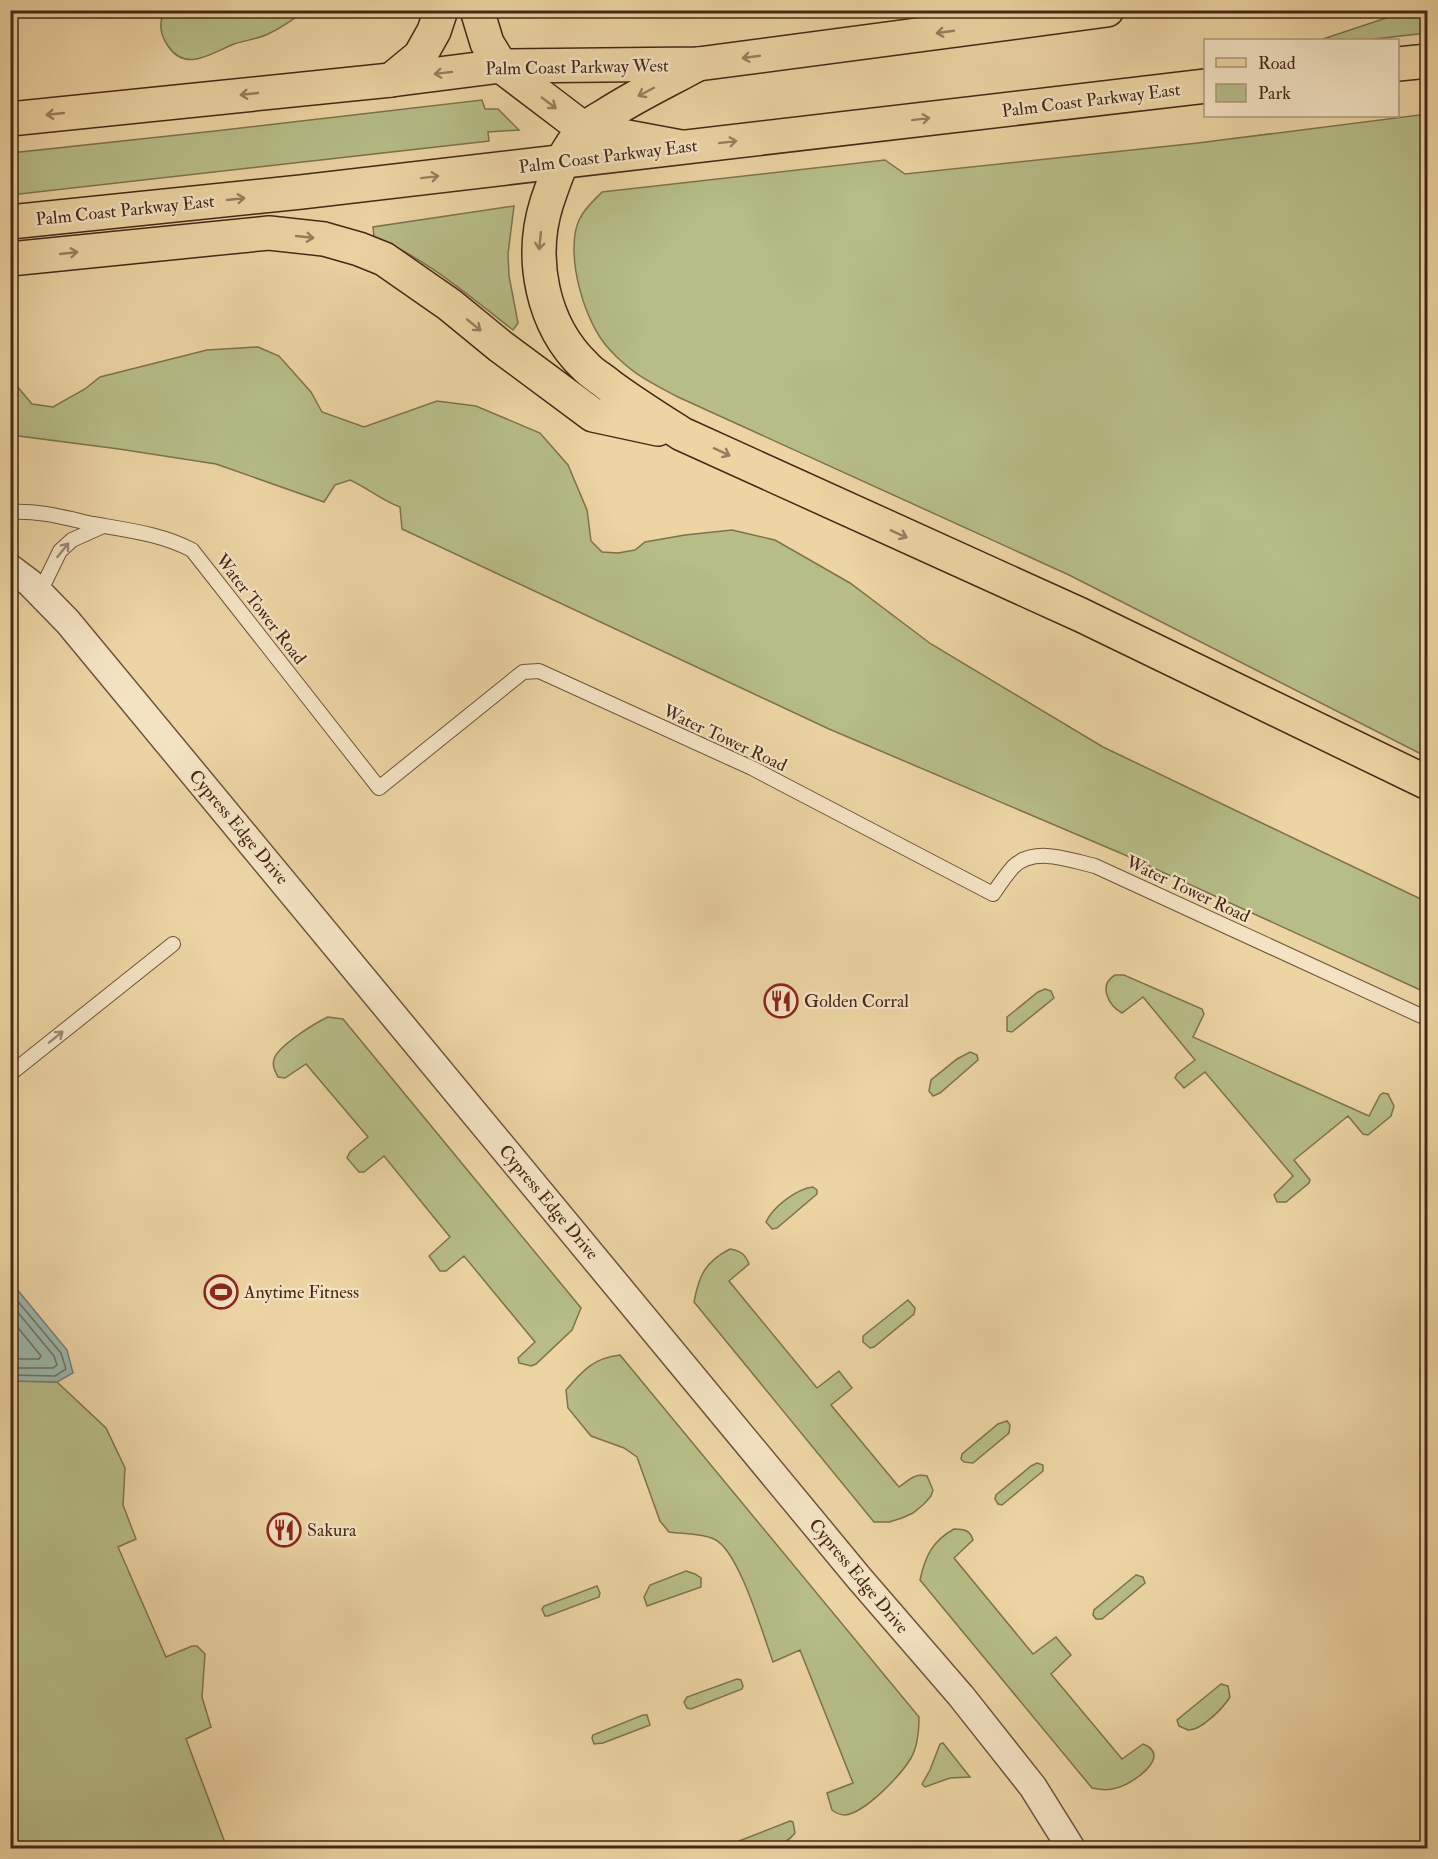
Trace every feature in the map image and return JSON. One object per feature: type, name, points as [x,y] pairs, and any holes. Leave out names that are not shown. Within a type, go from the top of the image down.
[{"type":"main road","points":[[391,80],[420,57],[434,31],[441,10]]},
{"type":"main road","points":[[477,10],[487,43],[501,66],[584,129],[681,147]]},
{"type":"main road","name":"Palm Coast Parkway West","points":[[10,119],[391,80],[501,66],[698,64],[1107,10]]},
{"type":"main road","points":[[1399,64],[1428,61]]},
{"type":"main road","points":[[698,64],[615,109],[584,129],[561,161],[544,211],[539,246],[543,289],[557,329],[565,343],[585,367],[633,404],[682,434],[1081,615],[1428,783]]},
{"type":"main road","name":"Palm Coast Parkway East","points":[[10,222],[302,192],[1204,86]]},
{"type":"main road","points":[[10,259],[269,233],[324,239],[359,249],[384,260],[450,305],[500,346],[593,415],[682,434]]},
{"type":"street","name":"Cypress Edge Drive","points":[[10,568],[40,592],[68,622],[852,1569],[961,1696],[1033,1787],[1071,1848]]},
{"type":"lane","name":"Water Tower Road","points":[[10,512],[32,512],[103,526],[177,542],[192,550],[379,788],[523,672],[539,671],[752,768],[993,894],[1014,867],[1022,860],[1032,857],[1040,855],[1065,858],[1095,866],[1428,1018]]},
{"type":"lane","points":[[40,592],[60,552],[72,540],[103,526]]},
{"type":"lane","points":[[10,1074],[173,944]]},
{"type":"green space","points":[[163,10],[306,11],[266,35],[191,60],[175,54],[165,41],[161,29]]},
{"type":"green space","points":[[1410,10],[1427,11],[1427,33],[1374,39],[1323,39]]},
{"type":"green space","points":[[482,100],[485,109],[498,109],[519,130],[488,132],[489,141],[11,195],[11,153]]},
{"type":"green space","points":[[1427,114],[1427,757],[1069,575],[678,397],[650,382],[626,365],[601,339],[585,307],[576,269],[575,234],[579,220],[602,192],[885,160],[905,174],[1198,143]]},
{"type":"green space","points":[[514,206],[508,254],[509,276],[518,323],[513,330],[429,267],[374,237],[373,227]]},
{"type":"green space","points":[[258,347],[279,356],[311,392],[322,412],[364,427],[437,401],[476,406],[540,433],[568,465],[587,510],[591,541],[602,552],[618,553],[635,550],[645,542],[732,530],[775,540],[850,583],[931,644],[1103,747],[1427,902],[1427,993],[1125,855],[829,729],[402,529],[400,507],[350,480],[335,485],[324,502],[216,464],[11,435],[11,379],[32,404],[53,407],[85,389],[100,377],[207,350]]},
{"type":"green space","points":[[1115,975],[1124,975],[1202,1009],[1204,1014],[1193,1037],[1369,1116],[1380,1095],[1388,1094],[1394,1106],[1391,1116],[1368,1135],[1363,1134],[1348,1116],[1294,1160],[1310,1180],[1309,1183],[1286,1202],[1277,1202],[1274,1195],[1293,1176],[1205,1072],[1184,1088],[1175,1078],[1195,1060],[1143,997],[1122,1013],[1113,1005],[1106,989],[1110,979]]},
{"type":"green space","points":[[1045,989],[1051,991],[1054,998],[1012,1032],[1007,1031],[1007,1017]]},
{"type":"green space","points":[[328,1017],[343,1019],[581,1308],[572,1330],[536,1364],[531,1366],[519,1363],[518,1358],[535,1342],[464,1256],[446,1271],[440,1271],[429,1256],[450,1237],[384,1156],[364,1172],[359,1172],[347,1158],[350,1152],[368,1137],[306,1064],[285,1078],[278,1077],[273,1064],[282,1048],[298,1035]]},
{"type":"green space","points":[[970,1052],[977,1055],[978,1060],[940,1093],[933,1096],[929,1091],[931,1080],[957,1059]]},
{"type":"green space","points":[[813,1187],[817,1190],[817,1194],[777,1228],[772,1229],[766,1222],[774,1210],[799,1191]]},
{"type":"green space","points":[[730,1249],[742,1254],[749,1264],[729,1281],[817,1388],[839,1371],[852,1388],[831,1405],[899,1487],[915,1477],[927,1476],[933,1490],[931,1496],[913,1513],[889,1522],[874,1522],[694,1302],[704,1270]]},
{"type":"green space","points":[[908,1300],[915,1308],[914,1314],[874,1347],[870,1348],[863,1342],[863,1336]]},
{"type":"green space","points":[[620,1355],[919,1717],[917,1743],[906,1765],[882,1792],[853,1813],[843,1815],[832,1810],[827,1793],[853,1783],[800,1650],[773,1662],[749,1594],[723,1546],[709,1537],[669,1532],[660,1521],[637,1457],[624,1448],[591,1436],[568,1408],[566,1390],[578,1377],[596,1362]]},
{"type":"green space","points":[[11,1381],[57,1382],[106,1428],[125,1468],[123,1505],[136,1539],[118,1547],[166,1657],[192,1646],[197,1646],[205,1654],[202,1697],[211,1727],[186,1739],[227,1848],[11,1848]]},
{"type":"green space","points":[[1007,1421],[1010,1425],[1009,1433],[973,1463],[964,1462],[961,1459],[962,1454],[998,1424]]},
{"type":"green space","points":[[1037,1463],[1043,1465],[1043,1471],[1002,1505],[998,1504],[995,1499],[996,1495]]},
{"type":"green space","points":[[954,1529],[966,1531],[973,1540],[954,1558],[1033,1654],[1056,1637],[1071,1655],[1051,1674],[1122,1759],[1143,1744],[1151,1749],[1154,1756],[1152,1762],[1131,1782],[1113,1789],[1092,1788],[920,1580],[924,1564],[935,1544]]},
{"type":"green space","points":[[686,1571],[701,1578],[701,1587],[647,1606],[644,1597],[650,1585]]},
{"type":"green space","points":[[1136,1575],[1143,1577],[1145,1583],[1102,1619],[1096,1619],[1093,1615],[1094,1610]]},
{"type":"green space","points":[[597,1586],[599,1597],[545,1616],[542,1609],[544,1606]]},
{"type":"green space","points":[[737,1679],[741,1680],[742,1689],[691,1709],[687,1708],[684,1702],[687,1697]]},
{"type":"green space","points":[[1221,1684],[1228,1686],[1230,1697],[1218,1712],[1199,1727],[1188,1730],[1179,1726],[1177,1720]]},
{"type":"green space","points":[[647,1715],[650,1725],[603,1743],[594,1744],[593,1735]]},
{"type":"green space","points":[[943,1743],[970,1777],[950,1778],[925,1787],[922,1784],[940,1744]]},
{"type":"green space","points":[[790,1821],[793,1822],[795,1833],[777,1846],[762,1849],[741,1847],[739,1841]]},
{"type":"water","points":[[11,1282],[67,1350],[73,1373],[57,1382],[11,1381]]},
{"type":"place","name":"Golden Corral","points":[[781,1001]]},
{"type":"place","name":"Anytime Fitness","points":[[221,1292]]},
{"type":"place","name":"Sakura","points":[[284,1530]]}]
